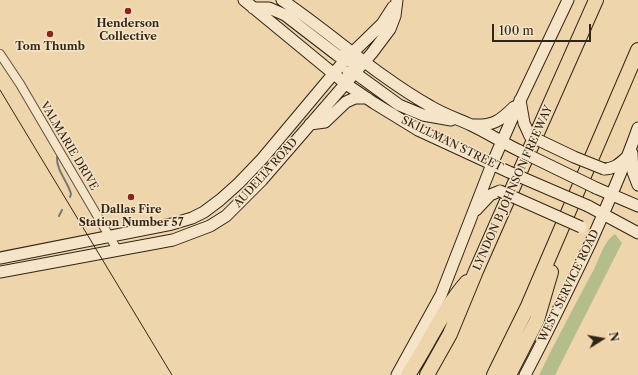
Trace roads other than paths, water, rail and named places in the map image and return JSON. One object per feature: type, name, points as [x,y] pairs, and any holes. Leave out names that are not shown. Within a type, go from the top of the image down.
[{"type":"highway","name":"LYNDON B JOHNSON FREEWAY","points":[[427,375],[450,334],[476,271],[596,0]]},
{"type":"highway","points":[[494,375],[528,306],[638,50]]},
{"type":"highway","points":[[509,375],[536,320],[567,217]]},
{"type":"highway","points":[[408,375],[420,357],[456,293],[476,271]]},
{"type":"main road","name":"SKILLMAN STREET","points":[[244,0],[346,84],[418,130],[509,172],[588,206],[637,232]]},
{"type":"main road","points":[[282,0],[305,16],[356,62],[365,62],[430,106],[612,196],[638,206]]},
{"type":"main road","name":"AUDELIA ROAD","points":[[0,258],[172,224],[192,218],[204,212],[220,200],[262,159],[333,74],[387,17],[397,0]]},
{"type":"main road","name":"AUDELIA ROAD","points":[[0,272],[173,240],[210,226],[226,216],[262,180],[365,62],[390,29],[395,16],[397,0]]},
{"type":"main road","points":[[397,375],[441,295],[492,164],[519,101],[568,0]]},
{"type":"main road","points":[[253,8],[269,8],[285,15],[349,56]]},
{"type":"main road","points":[[333,74],[343,72],[355,73],[399,105],[423,115],[458,120]]},
{"type":"main road","points":[[310,124],[325,122],[346,102],[355,98],[367,98]]},
{"type":"main road","points":[[469,124],[482,126],[498,121],[519,101]]},
{"type":"main road","points":[[519,101],[524,123],[530,136],[574,157],[604,169],[611,169],[615,167],[628,156]]},
{"type":"main road","name":"WEST SERVICE ROAD","points":[[525,375],[548,333],[604,214],[638,128]]},
{"type":"main road","points":[[632,145],[631,160],[633,172],[638,185]]},
{"type":"main road","points":[[472,214],[490,195],[500,191],[581,227],[586,240],[585,254]]},
{"type":"main road","points":[[58,246],[60,262]]},
{"type":"street","name":"VALMARIE DRIVE","points":[[0,54],[20,84],[118,251]]},
{"type":"waterway","points":[[57,157],[58,167],[69,189],[71,194],[70,197]]},
{"type":"waterway","points":[[59,216],[62,210]]},
{"type":"tram line","points":[[0,90],[172,375]]},
{"type":"place","name":"Henderson Collective","points":[[128,11]]},
{"type":"place","name":"Tom Thumb","points":[[50,34]]},
{"type":"place","name":"Dallas Fire Station Number 57","points":[[131,197]]}]
